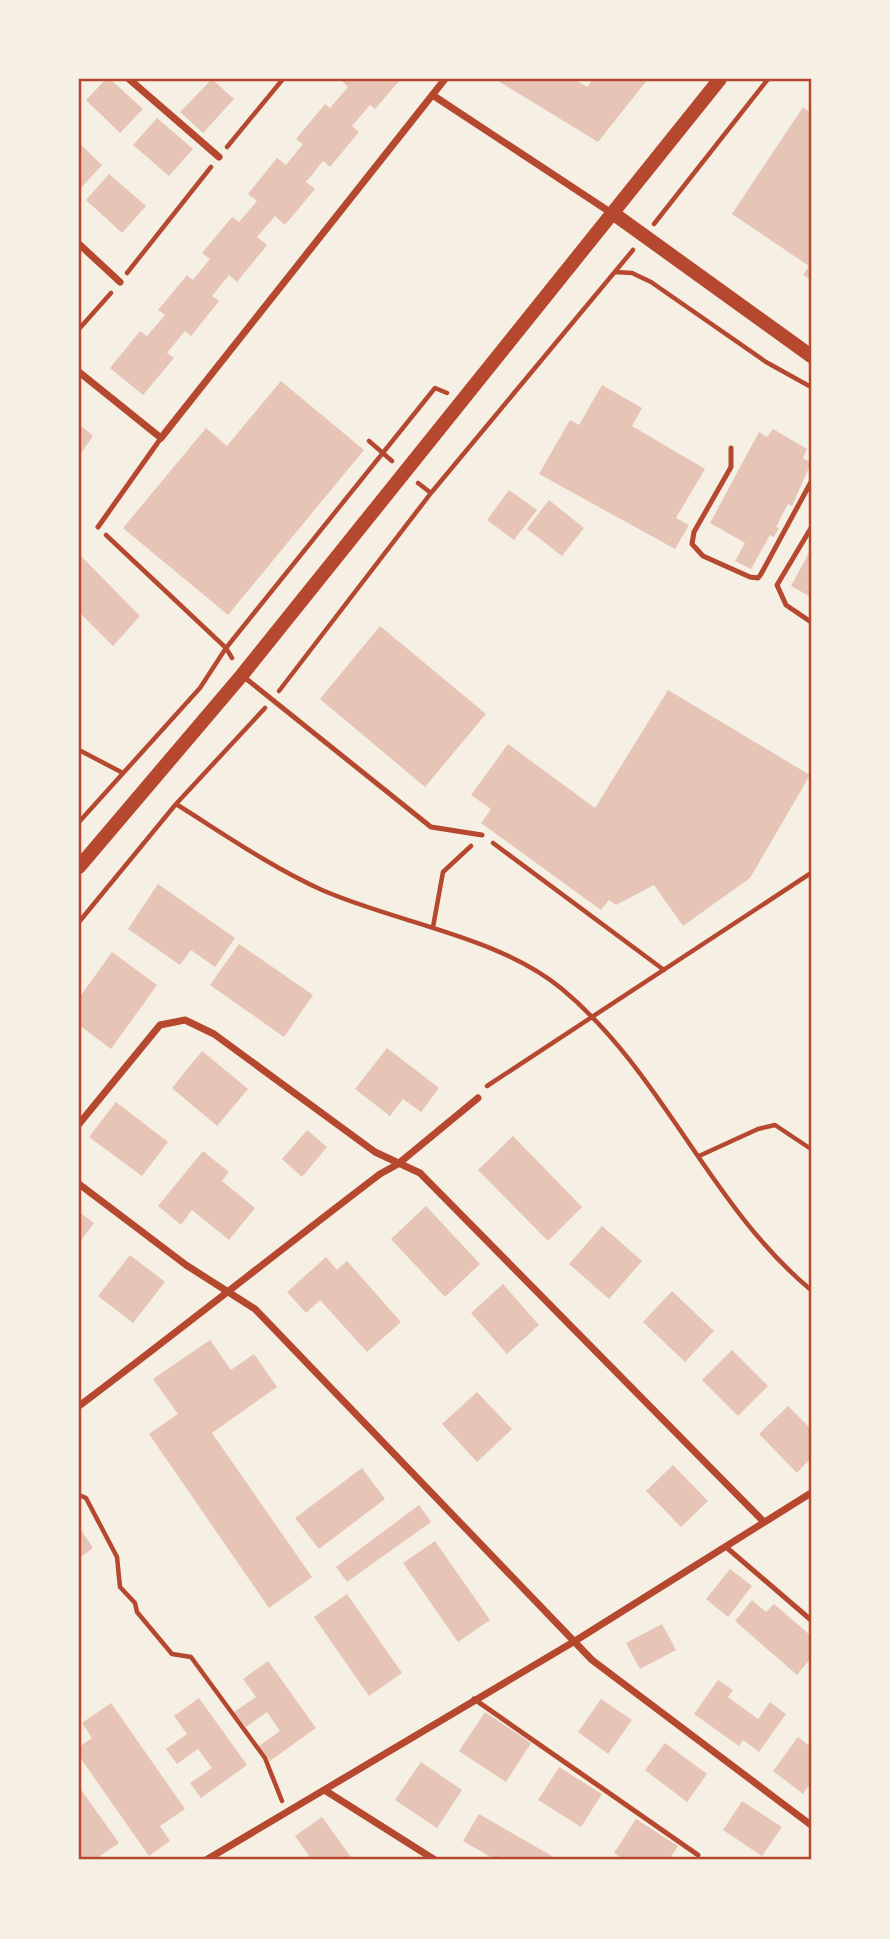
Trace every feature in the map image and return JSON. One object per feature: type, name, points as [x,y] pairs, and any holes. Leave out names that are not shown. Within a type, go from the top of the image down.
[{"type":"main road","points":[[79,867],[242,675],[720,79]]},
{"type":"main road","points":[[614,214],[811,356]]},
{"type":"street","points":[[129,79],[219,157]]},
{"type":"street","points":[[79,372],[161,438],[445,79]]},
{"type":"street","points":[[434,96],[614,214]]},
{"type":"street","points":[[79,244],[120,282]]},
{"type":"street","points":[[79,1124],[160,1025],[185,1020],[214,1034],[375,1152],[420,1173],[764,1522]]},
{"type":"street","points":[[79,1406],[230,1293],[380,1174],[398,1164],[478,1098]]},
{"type":"street","points":[[79,1184],[186,1265],[255,1309],[592,1660],[811,1825]]},
{"type":"street","points":[[206,1860],[286,1810],[326,1791],[474,1699],[575,1641],[809,1494]]},
{"type":"street","points":[[326,1791],[435,1860]]},
{"type":"lane","points":[[98,527],[161,438]]},
{"type":"lane","points":[[730,448],[731,467],[694,532],[692,544],[703,556],[750,577],[758,578],[761,574],[811,482]]},
{"type":"lane","points":[[811,528],[777,584],[786,605],[811,622]]},
{"type":"lane","points":[[242,675],[431,827],[482,835]]},
{"type":"lane","points":[[726,1547],[811,1620]]},
{"type":"lane","points":[[474,1699],[698,1855]]},
{"type":"path","points":[[79,329],[283,79]]},
{"type":"path","points":[[79,922],[176,804],[273,699],[431,493],[645,237],[768,79]]},
{"type":"path","points":[[614,272],[632,273],[651,282],[766,362],[811,387]]},
{"type":"path","points":[[79,822],[121,772],[200,688],[226,648],[435,388],[464,399]]},
{"type":"path","points":[[369,441],[384,453]]},
{"type":"path","points":[[98,527],[226,648],[242,675]]},
{"type":"path","points":[[79,750],[121,772]]},
{"type":"path","points":[[176,804],[266,861],[324,890],[433,927],[530,967],[560,987],[592,1016],[622,1049],[699,1156],[731,1206],[780,1264],[811,1290]]},
{"type":"path","points":[[433,927],[443,872],[482,835],[664,970]]},
{"type":"path","points":[[478,1098],[487,1085],[811,873]]},
{"type":"path","points":[[699,1156],[758,1129],[775,1125],[811,1149]]},
{"type":"path","points":[[79,1495],[86,1498],[117,1557],[120,1587],[172,1654],[191,1657],[265,1758],[286,1810]]},
{"type":"building","points":[[106,79],[110,79],[143,109],[120,133],[86,100]]},
{"type":"building","points":[[212,79],[234,99],[203,133],[180,112]]},
{"type":"building","points":[[401,79],[375,109],[370,105],[352,126],[359,132],[330,167],[323,161],[306,182],[315,189],[285,225],[275,216],[257,237],[267,245],[237,282],[229,275],[212,296],[219,301],[191,336],[185,331],[167,353],[174,358],[143,395],[110,368],[140,331],[147,336],[165,315],[158,310],[187,275],[193,280],[210,259],[202,253],[232,217],[239,222],[257,201],[248,194],[277,158],[286,165],[303,144],[296,139],[325,104],[330,108],[348,87],[342,81]]},
{"type":"building","points":[[495,79],[574,79],[587,87],[593,79],[648,79],[598,142]]},
{"type":"building","points":[[803,107],[811,113],[811,280],[803,275],[809,266],[732,214]]},
{"type":"building","points":[[157,118],[193,149],[169,176],[133,145]]},
{"type":"building","points":[[79,143],[102,165],[79,190]]},
{"type":"building","points":[[109,174],[146,206],[122,233],[86,200]]},
{"type":"building","points":[[281,381],[364,450],[228,615],[123,528],[206,428],[227,446]]},
{"type":"building","points":[[602,385],[642,408],[632,426],[705,469],[676,518],[689,525],[675,549],[539,474],[570,420],[579,425]]},
{"type":"building","points":[[79,424],[93,436],[79,456]]},
{"type":"building","points":[[773,429],[807,449],[803,458],[811,463],[792,506],[788,504],[774,537],[770,535],[751,569],[735,561],[745,543],[710,523],[759,432],[767,437]]},
{"type":"building","points":[[509,490],[537,510],[514,540],[487,520]]},
{"type":"building","points":[[549,500],[584,528],[562,556],[527,529]]},
{"type":"building","points":[[811,549],[811,597],[791,586]]},
{"type":"building","points":[[79,554],[140,616],[113,646],[79,612]]},
{"type":"building","points":[[380,626],[486,714],[425,787],[320,699]]},
{"type":"building","points":[[668,690],[810,775],[750,878],[683,926],[654,885],[616,905],[609,900],[601,910],[481,823],[491,809],[471,795],[508,744],[595,808]]},
{"type":"building","points":[[158,884],[235,938],[215,967],[191,950],[180,965],[128,929]]},
{"type":"building","points":[[239,944],[313,995],[284,1037],[210,985]]},
{"type":"building","points":[[112,952],[157,985],[111,1049],[79,1025],[79,998]]},
{"type":"building","points":[[387,1048],[439,1088],[421,1112],[403,1099],[390,1116],[355,1089]]},
{"type":"building","points":[[202,1051],[248,1089],[217,1126],[172,1088]]},
{"type":"building","points":[[116,1102],[168,1142],[142,1176],[89,1137]]},
{"type":"building","points":[[307,1130],[327,1147],[302,1177],[282,1159]]},
{"type":"building","points":[[513,1136],[582,1207],[548,1241],[478,1170]]},
{"type":"building","points":[[203,1151],[229,1172],[222,1181],[255,1208],[229,1240],[192,1210],[181,1225],[158,1206]]},
{"type":"building","points":[[426,1206],[480,1264],[445,1297],[391,1239]]},
{"type":"building","points":[[79,1212],[94,1223],[79,1243]]},
{"type":"building","points":[[602,1226],[642,1261],[609,1299],[569,1264]]},
{"type":"building","points":[[130,1255],[165,1282],[133,1323],[98,1296]]},
{"type":"building","points":[[326,1257],[337,1270],[347,1261],[401,1322],[367,1352],[320,1300],[306,1313],[287,1292]]},
{"type":"building","points":[[503,1284],[539,1325],[507,1354],[471,1313]]},
{"type":"building","points":[[672,1291],[714,1331],[685,1362],[643,1322]]},
{"type":"building","points":[[210,1340],[231,1370],[254,1354],[277,1387],[212,1433],[312,1577],[269,1608],[149,1434],[178,1414],[153,1379]]},
{"type":"building","points":[[732,1350],[768,1386],[738,1416],[702,1380]]},
{"type":"building","points":[[477,1392],[512,1429],[477,1462],[442,1424]]},
{"type":"building","points":[[788,1406],[811,1429],[811,1458],[797,1473],[759,1434]]},
{"type":"building","points":[[673,1465],[708,1501],[681,1527],[646,1491]]},
{"type":"building","points":[[362,1468],[385,1499],[319,1549],[295,1518]]},
{"type":"building","points":[[419,1505],[431,1522],[347,1582],[336,1567]]},
{"type":"building","points":[[79,1527],[93,1548],[79,1558]]},
{"type":"building","points":[[435,1541],[490,1620],[458,1642],[403,1563]]},
{"type":"building","points":[[730,1569],[752,1586],[728,1617],[706,1599]]},
{"type":"building","points":[[347,1594],[402,1673],[369,1696],[314,1617]]},
{"type":"building","points":[[752,1600],[766,1612],[774,1604],[811,1636],[811,1658],[797,1675],[735,1621]]},
{"type":"building","points":[[662,1624],[676,1650],[640,1669],[626,1643]]},
{"type":"building","points":[[268,1661],[316,1728],[270,1761],[259,1746],[280,1731],[267,1712],[246,1727],[234,1712],[256,1697],[243,1679]]},
{"type":"building","points":[[718,1680],[733,1690],[728,1697],[758,1719],[770,1702],[786,1714],[759,1752],[743,1740],[739,1746],[694,1714]]},
{"type":"building","points":[[199,1698],[247,1765],[201,1798],[190,1783],[212,1768],[198,1749],[177,1764],[166,1749],[187,1734],[174,1716]]},
{"type":"building","points":[[601,1699],[632,1720],[608,1754],[578,1732]]},
{"type":"building","points":[[111,1703],[185,1809],[160,1826],[170,1841],[149,1856],[79,1756],[79,1747],[92,1738],[82,1723]]},
{"type":"building","points":[[485,1712],[531,1743],[506,1782],[459,1751]]},
{"type":"building","points":[[798,1737],[811,1747],[811,1782],[803,1794],[773,1771]]},
{"type":"building","points":[[665,1743],[707,1774],[687,1802],[645,1770]]},
{"type":"building","points":[[421,1762],[462,1790],[437,1828],[395,1800]]},
{"type":"building","points":[[559,1767],[602,1794],[581,1827],[538,1800]]},
{"type":"building","points":[[79,1787],[119,1843],[94,1860],[79,1860]]},
{"type":"building","points":[[742,1801],[782,1827],[762,1856],[723,1830]]},
{"type":"building","points":[[479,1814],[552,1856],[549,1860],[510,1860],[502,1856],[496,1860],[463,1841]]},
{"type":"building","points":[[322,1817],[353,1860],[312,1860],[295,1836]]},
{"type":"building","points":[[636,1819],[678,1846],[669,1860],[625,1860],[614,1853]]}]
